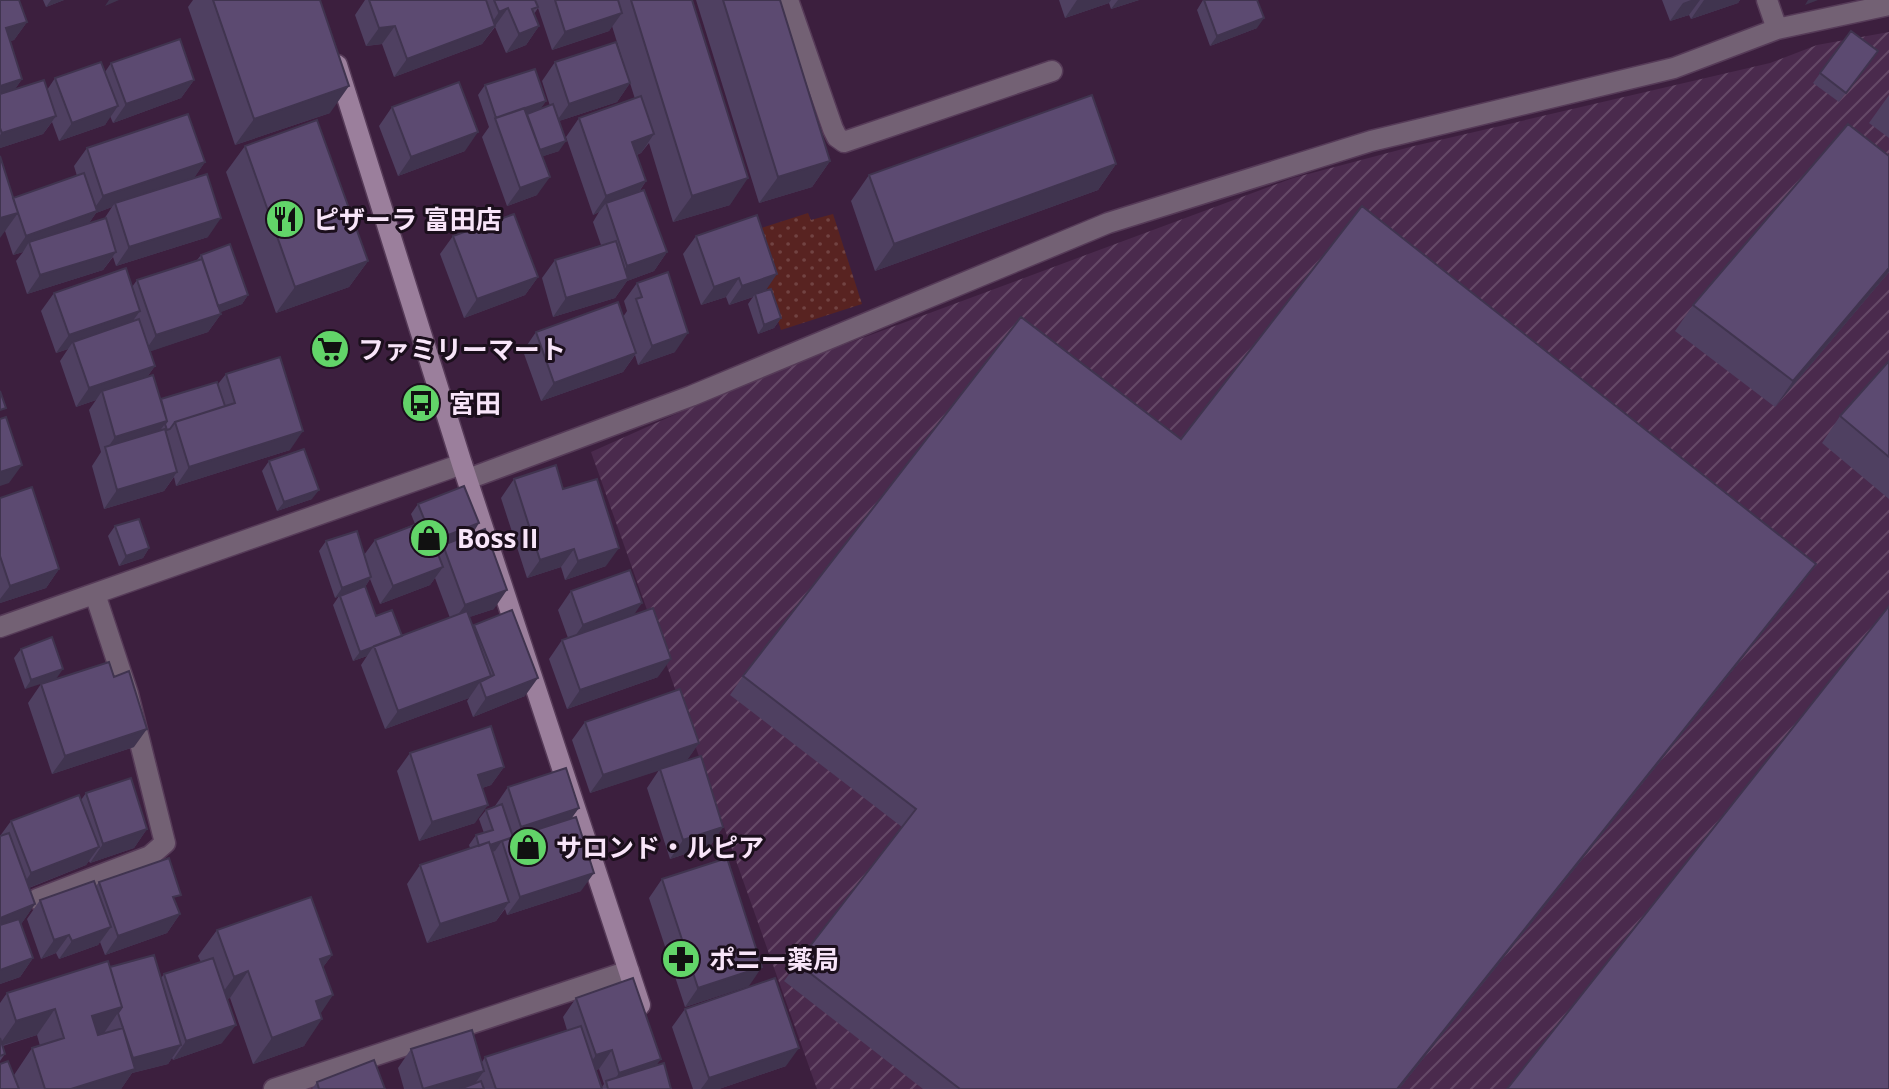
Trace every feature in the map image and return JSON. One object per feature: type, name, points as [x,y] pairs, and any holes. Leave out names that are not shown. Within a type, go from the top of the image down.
[{"type":"main road","points":[[331,45],[465,472],[648,1030]]},
{"type":"street","points":[[788,0],[833,129],[844,142],[1052,71]]},
{"type":"street","points":[[1767,0],[1777,29]]},
{"type":"street","points":[[0,627],[691,396],[1108,223],[1371,141],[1674,68],[1777,29],[1889,5]]},
{"type":"street","points":[[37,899],[150,856],[165,843],[128,694],[95,594]]},
{"type":"street","points":[[274,1089],[629,971]]},
{"type":"shaded area","points":[[1889,32],[1889,1089],[817,1089],[591,452],[768,373],[1293,178],[1414,146],[1770,63],[1817,45]]},
{"type":"shaded area","points":[[808,213],[811,220],[833,214],[862,304],[781,330],[749,232]]},
{"type":"building","points":[[0,0],[19,0],[27,22],[6,28],[22,79],[0,86]]},
{"type":"building","points":[[213,0],[320,0],[349,86],[254,119]]},
{"type":"building","points":[[369,0],[486,0],[495,26],[407,59],[395,26],[379,28]]},
{"type":"building","points":[[494,0],[535,0],[538,7],[532,9],[539,26],[519,34],[508,8],[499,12]]},
{"type":"building","points":[[555,0],[618,0],[622,13],[565,32]]},
{"type":"building","points":[[631,0],[692,0],[748,178],[692,196]]},
{"type":"building","points":[[723,0],[780,0],[830,161],[778,177]]},
{"type":"building","points":[[1204,0],[1257,0],[1264,18],[1217,36]]},
{"type":"building","points":[[1851,31],[1878,51],[1846,93],[1820,73]]},
{"type":"building","points":[[180,39],[194,80],[126,104],[111,63]]},
{"type":"building","points":[[616,42],[630,83],[569,104],[555,62]]},
{"type":"building","points":[[101,62],[118,106],[72,123],[55,78]]},
{"type":"building","points":[[535,69],[546,101],[496,118],[485,85]]},
{"type":"building","points":[[44,80],[56,116],[2,133],[0,94]]},
{"type":"building","points":[[459,82],[478,132],[411,157],[392,107]]},
{"type":"building","points":[[1092,95],[1116,164],[894,244],[869,175]]},
{"type":"building","points":[[641,96],[654,134],[632,142],[646,181],[606,196],[579,118]]},
{"type":"building","points":[[553,104],[566,141],[540,150],[527,114]]},
{"type":"building","points":[[524,108],[550,177],[520,188],[495,118]]},
{"type":"building","points":[[188,114],[205,162],[103,196],[87,148]]},
{"type":"building","points":[[317,120],[368,261],[295,287],[245,146]]},
{"type":"building","points":[[1848,124],[1889,156],[1889,268],[1793,381],[1693,305]]},
{"type":"building","points":[[0,156],[18,213],[0,218]]},
{"type":"building","points":[[84,173],[97,211],[26,236],[13,198]]},
{"type":"building","points":[[207,174],[221,218],[129,247],[115,203]]},
{"type":"building","points":[[644,190],[667,252],[627,266],[606,203]]},
{"type":"building","points":[[1362,206],[1816,564],[1397,1089],[960,1089],[797,963],[916,809],[743,676],[1021,317],[1181,439]]},
{"type":"building","points":[[514,214],[538,277],[477,299],[453,236]]},
{"type":"building","points":[[757,215],[777,274],[742,286],[739,278],[714,287],[696,236]]},
{"type":"building","points":[[106,218],[116,252],[40,275],[29,242]]},
{"type":"building","points":[[616,241],[628,279],[566,298],[555,260]]},
{"type":"building","points":[[230,244],[248,295],[218,306],[201,255]]},
{"type":"building","points":[[202,259],[221,314],[156,335],[137,280]]},
{"type":"building","points":[[126,268],[140,311],[69,335],[54,293]]},
{"type":"building","points":[[668,272],[688,333],[652,346],[636,299],[642,297],[637,283]]},
{"type":"building","points":[[771,289],[781,318],[764,325],[755,294]]},
{"type":"building","points":[[618,302],[636,353],[554,383],[536,332]]},
{"type":"building","points":[[139,319],[155,366],[89,388],[73,342]]},
{"type":"building","points":[[280,357],[303,431],[189,467],[175,422],[235,403],[226,374]]},
{"type":"building","points":[[1889,361],[1889,457],[1840,416]]},
{"type":"building","points":[[153,375],[167,421],[115,437],[102,391]]},
{"type":"building","points":[[217,382],[225,406],[175,422],[167,430],[161,399]]},
{"type":"building","points":[[0,391],[6,408],[0,410]]},
{"type":"building","points":[[6,417],[22,465],[0,472],[0,419]]},
{"type":"building","points":[[165,429],[177,472],[117,490],[105,447]]},
{"type":"building","points":[[304,449],[319,490],[284,502],[269,461]]},
{"type":"building","points":[[556,465],[563,489],[597,479],[619,548],[578,561],[574,549],[540,560],[514,479]]},
{"type":"building","points":[[464,486],[479,523],[433,541],[418,504]]},
{"type":"building","points":[[32,487],[59,569],[10,586],[0,556],[0,498]]},
{"type":"building","points":[[139,519],[149,548],[126,556],[115,526]]},
{"type":"building","points":[[425,521],[443,567],[393,586],[375,540]]},
{"type":"building","points":[[485,529],[507,590],[465,605],[443,545]]},
{"type":"building","points":[[357,531],[371,577],[342,588],[326,541]]},
{"type":"building","points":[[630,570],[642,603],[583,625],[571,591]]},
{"type":"building","points":[[365,586],[376,616],[392,610],[402,636],[360,652],[340,596]]},
{"type":"building","points":[[1889,606],[1889,1089],[1507,1089]]},
{"type":"building","points":[[653,608],[671,659],[580,690],[562,640]]},
{"type":"building","points":[[512,610],[538,678],[486,698],[480,682],[494,675],[474,625]]},
{"type":"building","points":[[467,611],[491,676],[398,711],[374,646]]},
{"type":"building","points":[[52,637],[63,669],[31,680],[21,649]]},
{"type":"building","points":[[109,662],[114,677],[129,671],[147,729],[65,756],[41,684]]},
{"type":"building","points":[[680,689],[699,743],[603,775],[585,722]]},
{"type":"building","points":[[491,726],[504,767],[478,775],[488,805],[432,822],[410,753]]},
{"type":"building","points":[[701,756],[723,827],[683,840],[660,769]]},
{"type":"building","points":[[566,768],[579,808],[521,827],[508,787]]},
{"type":"building","points":[[131,778],[147,829],[103,844],[86,793]]},
{"type":"building","points":[[79,795],[99,847],[31,873],[11,821]]},
{"type":"building","points":[[502,804],[513,837],[479,846],[476,835],[493,830],[486,810]]},
{"type":"building","points":[[576,817],[594,873],[520,897],[502,841]]},
{"type":"building","points":[[9,833],[35,904],[0,918],[0,836]]},
{"type":"building","points":[[489,842],[509,902],[440,924],[420,865]]},
{"type":"building","points":[[169,858],[181,895],[173,897],[180,914],[118,936],[99,882]]},
{"type":"building","points":[[727,858],[762,967],[698,988],[662,879]]},
{"type":"building","points":[[94,881],[111,927],[72,941],[69,935],[54,940],[40,900]]},
{"type":"building","points":[[311,897],[332,955],[320,959],[333,995],[316,1001],[322,1019],[272,1038],[248,971],[234,977],[217,930]]},
{"type":"building","points":[[19,919],[33,958],[0,970],[0,925]]},
{"type":"building","points":[[154,955],[181,1045],[133,1058],[118,1013],[122,1007],[110,967]]},
{"type":"building","points":[[213,958],[236,1025],[186,1041],[164,974]]},
{"type":"building","points":[[108,961],[122,1007],[92,1016],[98,1035],[123,1028],[135,1069],[71,1089],[45,1089],[32,1048],[64,1038],[55,1009],[16,1021],[7,993]]},
{"type":"building","points":[[633,978],[661,1059],[619,1073],[612,1050],[596,1055],[576,998]]},
{"type":"building","points":[[775,978],[799,1048],[709,1078],[685,1009]]},
{"type":"building","points":[[581,1026],[602,1089],[496,1089],[485,1057]]},
{"type":"building","points":[[472,1030],[484,1071],[423,1089],[411,1049]]},
{"type":"building","points":[[0,1038],[5,1054],[0,1056]]},
{"type":"building","points":[[374,1060],[385,1089],[319,1089],[317,1082]]},
{"type":"building","points":[[8,1061],[19,1089],[0,1089],[0,1064]]},
{"type":"building","points":[[664,1063],[671,1089],[608,1089],[606,1081]]},
{"type":"building","points":[[481,1081],[484,1089],[460,1089]]},
{"type":"place","name":"ピザーラ 富田店","points":[[285,219]]},
{"type":"place","name":"ファミリーマート","points":[[330,349]]},
{"type":"place","name":"宮田","points":[[421,403]]},
{"type":"place","name":"BossⅡ","points":[[429,538]]},
{"type":"place","name":"サロンド・ルピア","points":[[528,847]]},
{"type":"place","name":"ポニー薬局","points":[[681,959]]}]
